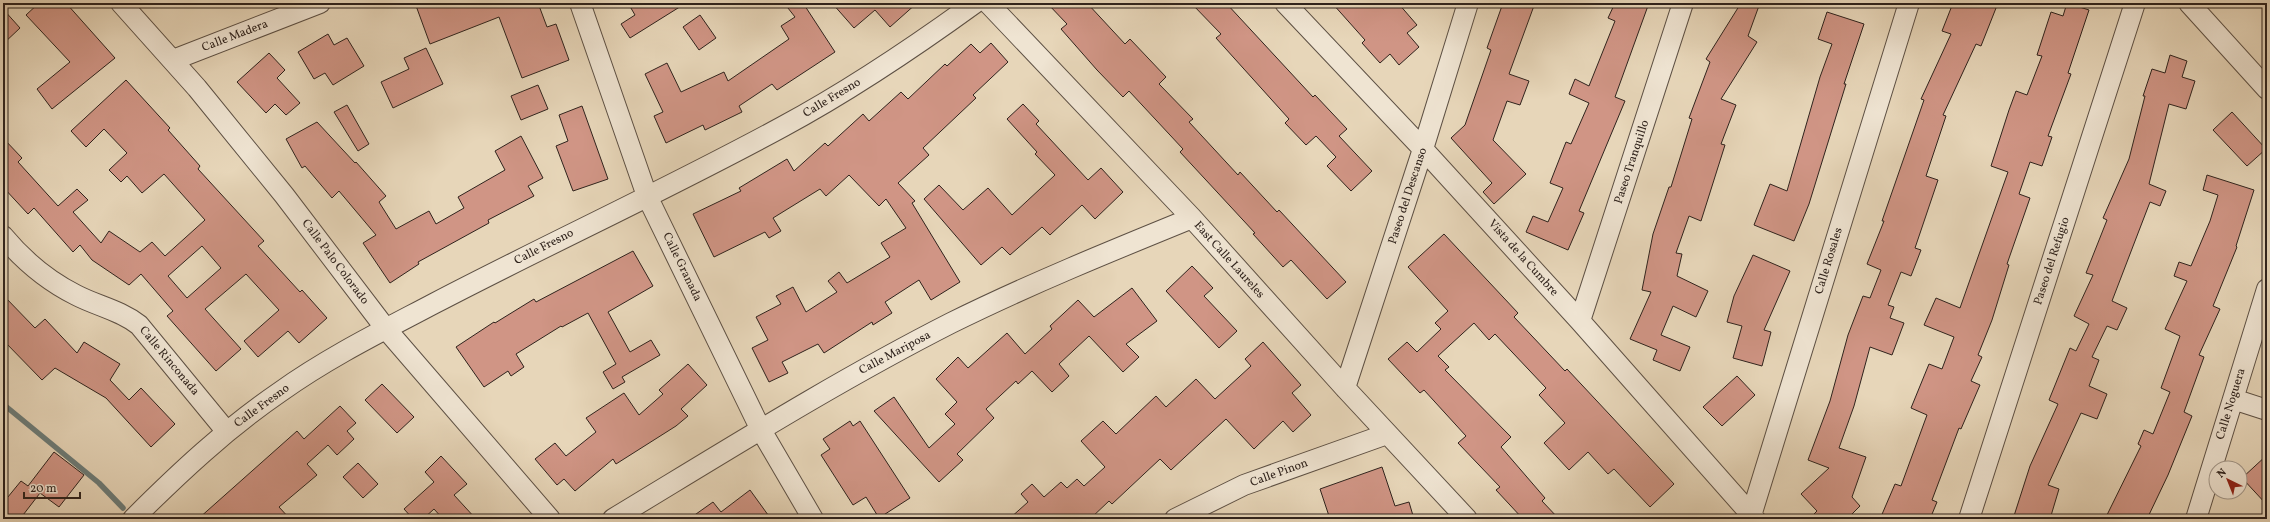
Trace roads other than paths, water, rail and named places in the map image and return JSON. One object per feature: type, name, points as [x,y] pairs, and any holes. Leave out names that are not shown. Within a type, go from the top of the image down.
[{"type":"street","name":"Calle Palo Colorado","points":[[121,3],[173,60],[284,195],[386,329],[550,519]]},
{"type":"street","name":"Calle Madera","points":[[173,60],[320,3]]},
{"type":"street","name":"Calle Granada","points":[[580,3],[647,196],[761,430],[813,519]]},
{"type":"street","name":"Calle Fresno","points":[[133,519],[178,474],[227,432],[280,392],[334,356],[528,254],[647,196],[784,126],[854,85],[922,41],[975,3]]},
{"type":"street","name":"East Calle Laureles","points":[[988,3],[1192,218],[1387,434],[1467,519]]},
{"type":"street","name":"Vista de la Cumbre","points":[[1285,3],[1423,149],[1580,321],[1752,518]]},
{"type":"street","name":"Paseo del Descanso","points":[[1345,388],[1423,149],[1468,3]]},
{"type":"street","name":"Paseo Tranquillo","points":[[1580,321],[1683,3]]},
{"type":"street","name":"Calle Rosales","points":[[1752,518],[1909,3]]},
{"type":"street","name":"Paseo del Refugio","points":[[1969,519],[2135,3]]},
{"type":"street","points":[[2189,3],[2267,88]]},
{"type":"street","name":"Calle Mariposa","points":[[613,519],[862,371],[951,324],[1027,287],[1192,218]]},
{"type":"street","name":"Calle Rinconada","points":[[3,236],[21,258],[76,295],[130,318],[139,325],[227,432]]},
{"type":"street","name":"Calle Noguera","points":[[2196,519],[2267,289]]},
{"type":"street","points":[[2233,399],[2267,410]]},
{"type":"street","name":"Calle Pinon","points":[[1175,519],[1244,485],[1387,434]]},
{"type":"waterway","points":[[3,404],[99,483],[123,508]]}]
